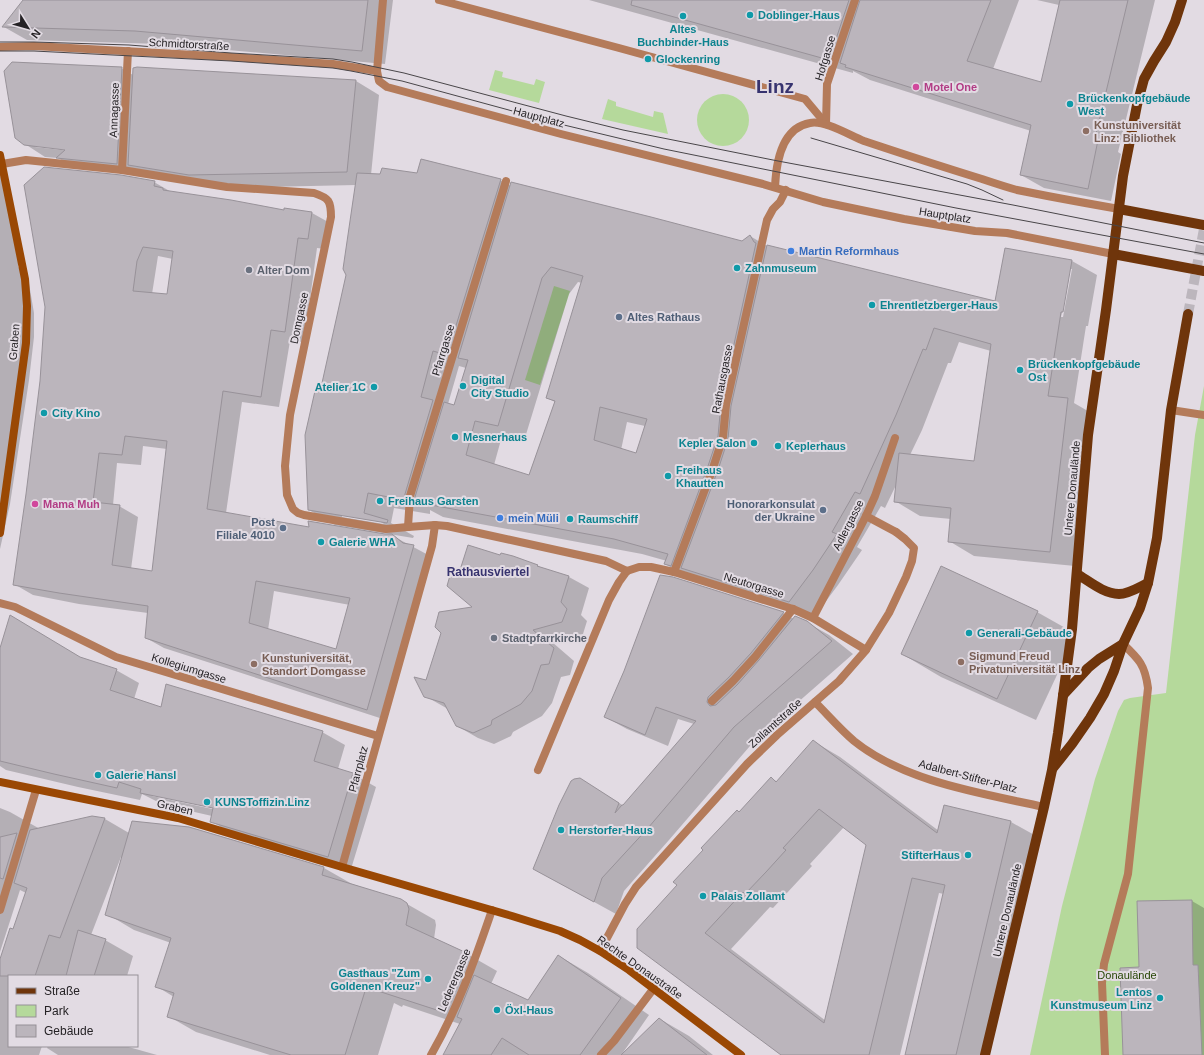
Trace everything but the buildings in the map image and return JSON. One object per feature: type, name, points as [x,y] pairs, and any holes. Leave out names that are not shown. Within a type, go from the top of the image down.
[{"type":"main road","name":"Untere Donaulände","points":[[986,1055],[1052,770],[1072,630],[1088,435],[1123,176],[1137,105],[1144,79],[1166,42],[1175,22],[1182,0]]},
{"type":"main road","name":"Graben","points":[[0,155],[24,279],[27,306],[26,343],[0,533]]},
{"type":"main road","points":[[1119,209],[1204,225]]},
{"type":"main road","points":[[1113,254],[1204,271]]},
{"type":"main road","name":"Untere Donaulände","points":[[1052,770],[1090,718],[1104,694],[1123,644],[1140,608],[1148,583],[1157,538],[1171,410],[1188,314]]},
{"type":"main road","points":[[1077,574],[1104,591],[1119,594],[1133,591],[1148,583]]},
{"type":"main road","points":[[1063,695],[1088,668],[1099,659],[1123,644]]},
{"type":"main road","name":"Graben","points":[[0,782],[178,818],[342,867]]},
{"type":"main road","points":[[342,867],[492,910]]},
{"type":"main road","name":"Rechte Donaustraße","points":[[492,910],[560,931],[600,951],[654,988],[741,1055]]},
{"type":"street","points":[[377,71],[383,0]]},
{"type":"street","points":[[439,0],[805,99],[826,124]]},
{"type":"street","name":"Hofgasse","points":[[826,124],[827,84],[855,0]]},
{"type":"street","name":"Schmidtorstraße","points":[[0,47],[34,46],[333,64],[377,71]]},
{"type":"street","name":"Annagasse","points":[[122,170],[128,51]]},
{"type":"street","name":"Hauptplatz","points":[[377,71],[379,81],[387,87],[399,91],[561,134],[775,187],[823,202],[904,220],[976,231],[1007,233],[1113,254]]},
{"type":"street","points":[[775,187],[775,171],[781,148],[790,136],[800,127],[810,123],[826,124],[852,136],[950,170],[1017,190],[1119,209]]},
{"type":"street","name":"Domgasse","points":[[2,164],[26,160],[122,170],[227,187],[314,193],[328,199],[331,205],[331,217],[290,415],[285,466],[287,495],[293,509],[304,515],[386,529],[408,527]]},
{"type":"street","name":"Pfarrgasse","points":[[408,527],[410,496],[506,181]]},
{"type":"street","name":"Rathausgasse","points":[[674,572],[723,438],[726,405],[768,220],[773,209],[780,202],[786,190]]},
{"type":"street","points":[[1171,410],[1204,415]]},
{"type":"street","name":"Adlergasse","points":[[813,618],[875,496],[894,438]]},
{"type":"street","name":"Zollamtstraße","points":[[600,951],[625,904],[636,888],[747,764],[777,734],[839,681],[866,650],[889,613],[912,561],[914,548],[896,532],[866,516]]},
{"type":"street","points":[[408,527],[435,525],[447,526],[606,561],[627,571],[609,600],[538,770]]},
{"type":"street","name":"Pfarrplatz","points":[[342,867],[432,546],[435,525]]},
{"type":"street","name":"Neutorgasse","points":[[627,571],[639,567],[651,567],[674,572],[793,609],[813,618],[866,650]]},
{"type":"street","name":"Kollegiumgasse","points":[[0,604],[15,607],[116,657],[378,736]]},
{"type":"street","points":[[712,701],[755,658],[793,609]]},
{"type":"street","points":[[1105,1055],[1102,983],[1104,964],[1128,874],[1148,688],[1146,674],[1138,658],[1123,644]]},
{"type":"street","name":"Adalbert-Stifter-Platz","points":[[815,702],[840,729],[855,742],[897,767],[922,777],[947,784],[1044,807]]},
{"type":"street","points":[[0,910],[36,790]]},
{"type":"street","name":"Lederergasse","points":[[431,1055],[453,1012],[477,954],[492,910]]},
{"type":"street","points":[[601,1055],[614,1041],[654,988]]},
{"type":"green space","points":[[495,70],[503,72],[502,77],[534,85],[536,79],[545,82],[539,103],[489,90]]},
{"type":"green space","points":[[723,94],[733,96],[741,102],[747,110],[749,120],[747,130],[741,138],[733,144],[723,146],[713,144],[705,138],[699,130],[697,120],[699,110],[705,102],[713,96]]},
{"type":"green space","points":[[608,99],[616,102],[616,106],[653,117],[654,111],[663,113],[668,134],[602,119]]},
{"type":"green space","points":[[554,286],[570,291],[540,385],[525,380]]},
{"type":"green space","name":"Donaulände","points":[[1204,386],[1204,1055],[1030,1055],[1062,906],[1095,779],[1118,711],[1124,700],[1166,693],[1195,435]]},
{"type":"tunnel","points":[[1188,314],[1204,229]]},
{"type":"tram line","points":[[0,42],[129,45],[333,59],[352,62],[404,73],[623,130],[1204,243]]},
{"type":"tram line","points":[[0,51],[34,51],[231,61],[333,68],[351,71],[402,81],[564,125],[664,149],[956,208],[1204,254]]},
{"type":"tram line","points":[[811,138],[967,184],[1003,200]]},
{"type":"place","name":"Doblinger-Haus","points":[[750,15]]},
{"type":"place","name":"Altes Buchbinder-Haus","points":[[683,16]]},
{"type":"place","name":"Glockenring","points":[[648,59]]},
{"type":"place","name":"Motel One","points":[[916,87]]},
{"type":"place","name":"Brückenkopfgebäude West","points":[[1070,104]]},
{"type":"place","name":"Kunstuniversität Linz: Bibliothek","points":[[1086,131]]},
{"type":"place","name":"Martin Reformhaus","points":[[791,251]]},
{"type":"place","name":"Zahnmuseum","points":[[737,268]]},
{"type":"place","name":"Alter Dom","points":[[249,270]]},
{"type":"place","name":"Ehrentletzberger-Haus","points":[[872,305]]},
{"type":"place","name":"Altes Rathaus","points":[[619,317]]},
{"type":"place","name":"Brückenkopfgebäude Ost","points":[[1020,370]]},
{"type":"place","name":"Digital City Studio","points":[[463,386]]},
{"type":"place","name":"Atelier 1C","points":[[374,387]]},
{"type":"place","name":"City Kino","points":[[44,413]]},
{"type":"place","name":"Mesnerhaus","points":[[455,437]]},
{"type":"place","name":"Kepler Salon","points":[[754,443]]},
{"type":"place","name":"Keplerhaus","points":[[778,446]]},
{"type":"place","name":"Freihaus Khautten","points":[[668,476]]},
{"type":"place","name":"Freihaus Garsten","points":[[380,501]]},
{"type":"place","name":"Mama Muh","points":[[35,504]]},
{"type":"place","name":"Honorarkonsulat der Ukraine","points":[[823,510]]},
{"type":"place","name":"mein Müli","points":[[500,518]]},
{"type":"place","name":"Raumschiff","points":[[570,519]]},
{"type":"place","name":"Post Filiale 4010","points":[[283,528]]},
{"type":"place","name":"Galerie WHA","points":[[321,542]]},
{"type":"place","name":"Generali-Gebäude","points":[[969,633]]},
{"type":"place","name":"Stadtpfarrkirche","points":[[494,638]]},
{"type":"place","name":"Sigmund Freud Privatuniversität Linz","points":[[961,662]]},
{"type":"place","name":"Kunstuniversität, Standort Domgasse","points":[[254,664]]},
{"type":"place","name":"Galerie Hansl","points":[[98,775]]},
{"type":"place","name":"KUNSToffizin.Linz","points":[[207,802]]},
{"type":"place","name":"Herstorfer-Haus","points":[[561,830]]},
{"type":"place","name":"StifterHaus","points":[[968,855]]},
{"type":"place","name":"Palais Zollamt","points":[[703,896]]},
{"type":"place","name":"Gasthaus \"Zum Goldenen Kreuz\"","points":[[428,979]]},
{"type":"place","name":"Lentos Kunstmuseum Linz","points":[[1160,998]]},
{"type":"place","name":"Öxl-Haus","points":[[497,1010]]},
{"type":"district","name":"Linz","points":[[775,86]]},
{"type":"district","name":"Rathausviertel","points":[[488,572]]}]
